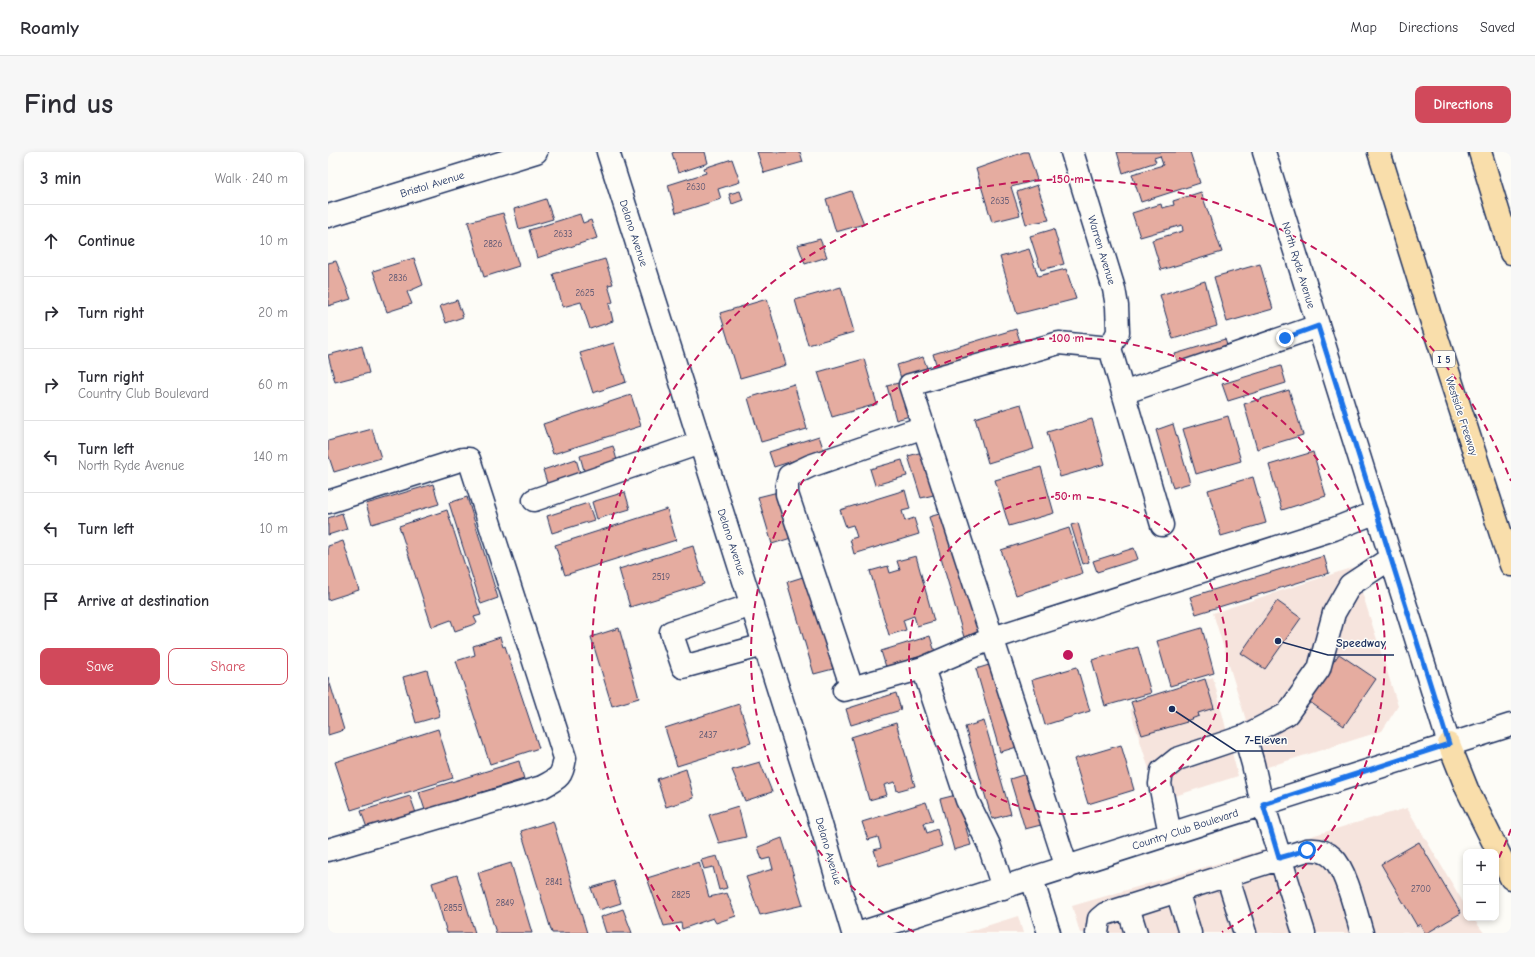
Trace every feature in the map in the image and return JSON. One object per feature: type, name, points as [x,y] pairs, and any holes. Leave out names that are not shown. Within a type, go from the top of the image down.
[{"type":"highway","name":"Westside Freeway","points":[[1379,152],[1431,319],[1511,565]]},
{"type":"highway","points":[[1480,152],[1511,253]]},
{"type":"highway","points":[[1449,744],[1467,789],[1511,878]]},
{"type":"street","name":"Bristol Avenue","points":[[328,216],[536,152]]},
{"type":"street","name":"Delano Avenue","points":[[608,152],[752,605],[853,933]]},
{"type":"street","name":"Warren Avenue","points":[[1072,152],[1116,300],[1118,332],[1110,348]]},
{"type":"street","name":"North Ryde Avenue","points":[[1264,152],[1449,744]]},
{"type":"street","points":[[1123,393],[1318,326]]},
{"type":"street","points":[[1068,868],[910,385],[1059,343],[1110,348],[1162,524]]},
{"type":"street","points":[[924,427],[810,466],[789,476],[787,494],[848,689],[923,668],[993,638],[1326,532],[1377,512]]},
{"type":"street","points":[[534,500],[700,443]]},
{"type":"street","points":[[328,502],[463,459],[470,459],[564,758],[563,771],[555,780],[542,786],[328,850]]},
{"type":"street","points":[[1170,834],[1160,784],[1162,771],[1177,759],[1245,736],[1287,714],[1319,668],[1334,613],[1350,585],[1391,558]]},
{"type":"street","points":[[752,605],[671,632],[683,667],[764,645]]},
{"type":"street","points":[[923,668],[967,800],[989,845],[1002,888]]},
{"type":"street","name":"Country Club Boulevard","points":[[860,933],[1068,868],[1511,725]]},
{"type":"street","points":[[1245,736],[1279,858],[1304,933]]},
{"type":"street","points":[[1098,926],[1105,914],[1279,858],[1315,849],[1333,858],[1340,868],[1349,890],[1362,933]]},
{"type":"street","points":[[1227,875],[1245,933]]},
{"type":"street","points":[[1032,879],[1049,933]]},
{"type":"street","points":[[1177,891],[1190,933]]},
{"type":"street","points":[[1128,907],[1136,933]]},
{"type":"shaded area","points":[[1354,567],[1398,706],[1382,731],[1261,769],[1213,613]]},
{"type":"shaded area","points":[[1213,677],[1238,776],[1159,801],[1130,709],[1161,694]]},
{"type":"shaded area","points":[[1407,808],[1463,902],[1463,921],[1475,921],[1484,933],[1080,933],[1072,906]]},
{"type":"shaded area","points":[[1018,916],[1023,933],[964,933]]},
{"type":"building","points":[[705,152],[708,163],[678,173],[672,153]]},
{"type":"building","points":[[757,152],[800,152],[803,162],[764,173]]},
{"type":"building","points":[[1024,152],[1028,152],[1037,180],[1011,187],[1020,215],[992,222],[976,169]]},
{"type":"building","points":[[1117,152],[1190,152],[1200,183],[1141,202],[1132,174],[1163,165],[1160,156],[1154,158],[1156,162],[1123,173]]},
{"type":"building","points":[[732,159],[740,182],[718,189],[721,199],[676,213],[668,185],[706,173],[704,168]]},
{"type":"building","points":[[1037,185],[1049,220],[1026,224],[1017,192]]},
{"type":"building","points":[[740,191],[743,200],[732,204],[729,194]]},
{"type":"building","points":[[851,191],[864,224],[836,232],[826,199]]},
{"type":"building","points":[[1201,192],[1222,252],[1161,270],[1152,240],[1183,231],[1182,225],[1140,237],[1132,213],[1161,204],[1162,208],[1174,205],[1173,201]]},
{"type":"building","points":[[546,199],[553,219],[519,229],[514,209]]},
{"type":"building","points":[[503,213],[519,266],[484,277],[468,222]]},
{"type":"building","points":[[580,214],[583,223],[591,220],[597,238],[537,258],[529,230]]},
{"type":"building","points":[[1054,229],[1064,264],[1041,270],[1030,236]]},
{"type":"building","points":[[820,239],[827,257],[805,264],[798,245]]},
{"type":"building","points":[[1029,249],[1038,276],[1066,269],[1076,299],[1017,314],[1000,257]]},
{"type":"building","points":[[414,258],[423,285],[407,292],[412,304],[387,312],[373,271]]},
{"type":"building","points":[[605,259],[613,284],[608,285],[613,302],[609,304],[613,321],[590,329],[581,302],[563,307],[553,274]]},
{"type":"building","points":[[336,261],[351,299],[328,306],[328,263]]},
{"type":"building","points":[[1260,264],[1273,309],[1227,322],[1214,277]]},
{"type":"building","points":[[1205,281],[1217,326],[1173,339],[1160,295]]},
{"type":"building","points":[[841,287],[854,332],[808,345],[795,300]]},
{"type":"building","points":[[767,299],[786,365],[740,378],[720,313]]},
{"type":"building","points":[[457,300],[463,317],[446,323],[440,306]]},
{"type":"building","points":[[1016,329],[1021,344],[938,370],[933,354]]},
{"type":"building","points":[[1225,339],[1230,355],[1180,370],[1175,354]]},
{"type":"building","points":[[614,343],[626,382],[593,393],[580,353]]},
{"type":"building","points":[[362,346],[369,373],[335,382],[328,355]]},
{"type":"building","points":[[923,357],[929,373],[902,382],[897,365]]},
{"type":"building","points":[[864,359],[877,404],[832,417],[818,372]]},
{"type":"building","points":[[1281,366],[1286,383],[1228,401],[1222,384]]},
{"type":"building","points":[[902,382],[913,415],[896,420],[887,386]]},
{"type":"building","points":[[794,384],[807,429],[761,442],[748,398]]},
{"type":"building","points":[[1289,390],[1303,435],[1257,449],[1244,404]]},
{"type":"building","points":[[631,395],[641,426],[553,454],[543,424]]},
{"type":"building","points":[[1021,404],[1034,449],[988,463],[975,418]]},
{"type":"building","points":[[1228,416],[1241,461],[1196,474],[1183,429]]},
{"type":"building","points":[[1092,419],[1105,464],[1060,477],[1047,432]]},
{"type":"building","points":[[1173,424],[1190,483],[1173,488],[1156,430]]},
{"type":"building","points":[[372,429],[381,458],[334,472],[328,454],[328,441]]},
{"type":"building","points":[[819,436],[824,451],[774,467],[769,452]]},
{"type":"building","points":[[613,446],[618,464],[585,474],[580,456]]},
{"type":"building","points":[[926,451],[938,494],[921,498],[908,456]]},
{"type":"building","points":[[1313,452],[1326,496],[1282,510],[1269,465]]},
{"type":"building","points":[[576,459],[581,476],[548,486],[543,470]]},
{"type":"building","points":[[902,460],[907,476],[875,485],[870,469]]},
{"type":"building","points":[[1041,467],[1054,513],[1009,526],[995,480]]},
{"type":"building","points":[[1253,477],[1266,523],[1221,536],[1208,490]]},
{"type":"building","points":[[433,484],[439,504],[372,524],[366,504]]},
{"type":"building","points":[[905,490],[910,509],[902,511],[905,521],[914,518],[919,534],[854,554],[850,539],[857,537],[853,525],[846,527],[840,510]]},
{"type":"building","points":[[625,492],[630,509],[597,519],[592,502]]},
{"type":"building","points":[[778,492],[791,538],[772,544],[758,497]]},
{"type":"building","points":[[467,497],[498,598],[481,604],[449,503]]},
{"type":"building","points":[[588,503],[594,520],[552,533],[547,516]]},
{"type":"building","points":[[667,509],[676,540],[565,575],[555,545]]},
{"type":"building","points":[[447,510],[481,615],[474,617],[477,623],[455,631],[451,620],[432,627],[399,526]]},
{"type":"building","points":[[946,512],[982,639],[966,644],[929,517]]},
{"type":"building","points":[[342,513],[347,529],[328,535],[328,518]]},
{"type":"building","points":[[1078,523],[1089,562],[1083,564],[1071,525]]},
{"type":"building","points":[[1069,528],[1083,573],[1016,595],[1001,550]]},
{"type":"building","points":[[343,541],[359,590],[328,600],[328,546]]},
{"type":"building","points":[[693,546],[704,584],[630,607],[619,569]]},
{"type":"building","points":[[1134,548],[1138,559],[1097,572],[1093,561]]},
{"type":"building","points":[[916,556],[934,621],[917,626],[914,616],[903,620],[906,630],[889,635],[870,571],[888,566],[890,573],[900,570],[897,561]]},
{"type":"building","points":[[1324,556],[1329,573],[1196,614],[1190,597]]},
{"type":"building","points":[[806,576],[833,669],[814,674],[787,582]]},
{"type":"building","points":[[1277,601],[1301,618],[1265,669],[1241,653]]},
{"type":"building","points":[[619,628],[639,698],[612,706],[591,637]]},
{"type":"building","points":[[1202,628],[1214,673],[1170,686],[1157,641]]},
{"type":"building","points":[[930,636],[935,652],[886,667],[881,651]]},
{"type":"building","points":[[500,637],[503,647],[505,646],[539,748],[490,764],[456,661],[475,655],[473,646]]},
{"type":"building","points":[[1138,647],[1151,693],[1105,706],[1092,660]]},
{"type":"building","points":[[1339,654],[1376,679],[1344,726],[1307,700]]},
{"type":"building","points":[[992,664],[1017,747],[1000,752],[976,669]]},
{"type":"building","points":[[1077,667],[1090,711],[1045,725],[1032,680]]},
{"type":"building","points":[[427,670],[440,716],[416,723],[403,677]]},
{"type":"building","points":[[328,677],[344,730],[328,735]]},
{"type":"building","points":[[1205,679],[1214,708],[1198,713],[1199,716],[1186,721],[1187,722],[1142,735],[1131,702]]},
{"type":"building","points":[[896,693],[901,710],[851,725],[846,709]]},
{"type":"building","points":[[739,704],[751,743],[677,766],[665,728]]},
{"type":"building","points":[[984,721],[1011,814],[992,819],[965,727]]},
{"type":"building","points":[[896,723],[915,786],[897,791],[895,782],[884,785],[887,795],[869,800],[851,737]]},
{"type":"building","points":[[438,729],[453,778],[351,810],[335,762]]},
{"type":"building","points":[[1121,745],[1134,790],[1088,804],[1074,759]]},
{"type":"building","points":[[519,761],[524,779],[425,810],[419,792]]},
{"type":"building","points":[[760,762],[772,792],[745,801],[732,770]]},
{"type":"building","points":[[686,769],[694,798],[666,807],[657,779]]},
{"type":"building","points":[[1026,774],[1041,825],[1025,829],[1010,779]]},
{"type":"building","points":[[956,795],[971,845],[954,850],[940,799]]},
{"type":"building","points":[[410,796],[416,813],[367,828],[361,811]]},
{"type":"building","points":[[926,802],[933,821],[924,823],[927,833],[937,829],[942,846],[879,866],[874,850],[881,848],[878,837],[868,840],[862,822]]},
{"type":"building","points":[[738,806],[746,837],[719,843],[709,815]]},
{"type":"building","points":[[553,821],[587,933],[552,933],[521,831]]},
{"type":"building","points":[[782,838],[803,905],[760,915],[746,877],[773,869],[770,858],[762,860],[758,847]]},
{"type":"building","points":[[1419,842],[1461,913],[1427,933],[1425,933],[1420,924],[1417,926],[1381,864]]},
{"type":"building","points":[[717,856],[727,888],[719,890],[713,867],[704,869],[701,860]]},
{"type":"building","points":[[699,862],[709,897],[727,893],[736,916],[716,923],[713,918],[682,929],[681,923],[664,926],[647,878]]},
{"type":"building","points":[[511,863],[532,933],[496,933],[478,873]]},
{"type":"building","points":[[457,875],[475,933],[447,933],[432,883]]},
{"type":"building","points":[[614,881],[621,903],[599,910],[591,888]]},
{"type":"building","points":[[623,909],[632,933],[606,933],[601,917]]},
{"type":"place","name":"Speedway","points":[[1278,641]]},
{"type":"place","name":"7-Eleven","points":[[1172,709]]},
{"type":"route","points":[[1285,338],[1318,326],[1449,744],[1263,804],[1279,858],[1307,850]]}]
